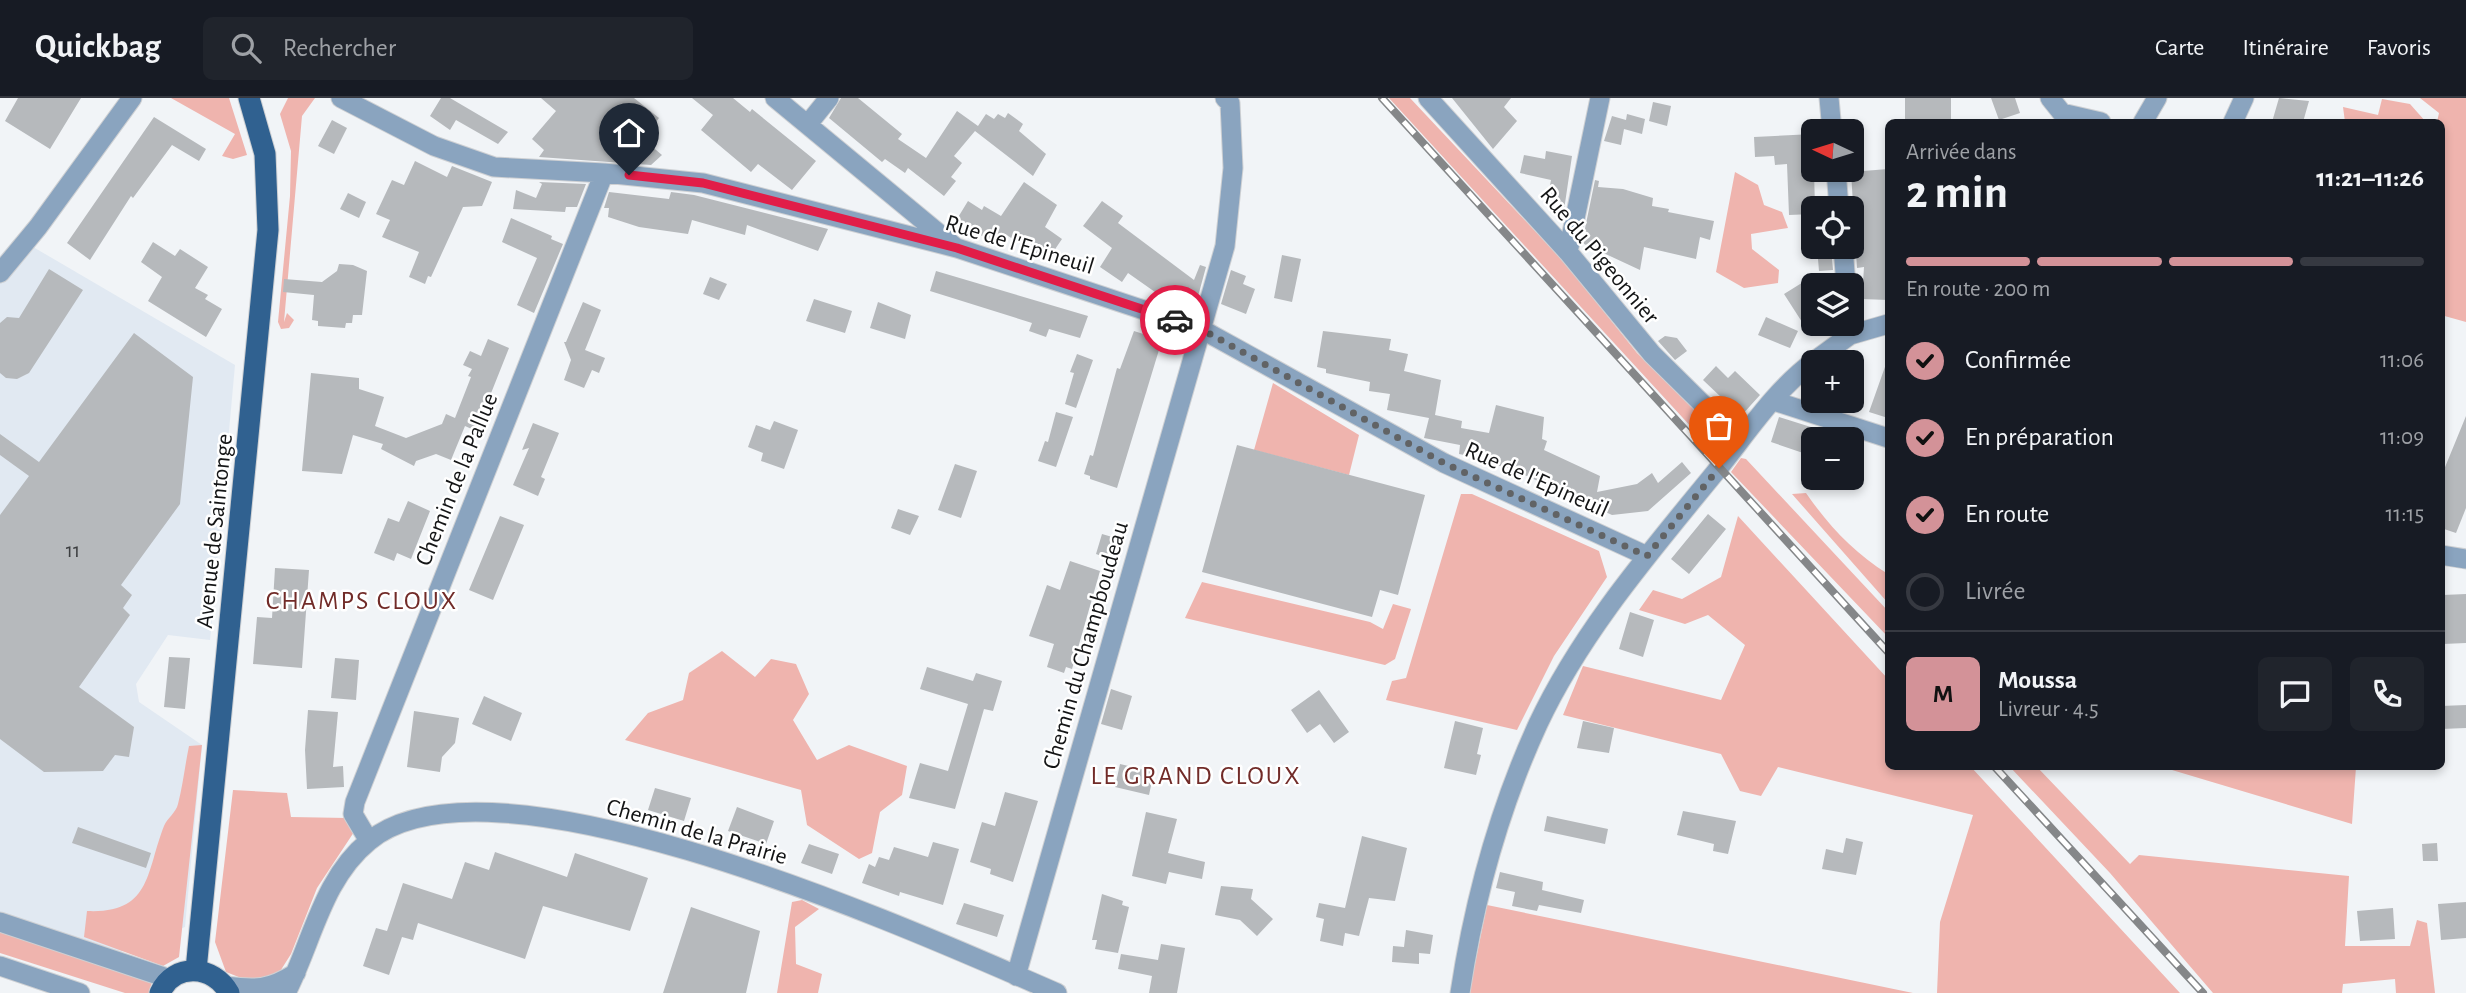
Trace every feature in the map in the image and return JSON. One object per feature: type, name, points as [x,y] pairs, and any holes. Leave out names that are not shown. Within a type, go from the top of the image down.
[{"type":"main road","name":"Avenue de Saintonge","points":[[195,970],[268,230],[267,163],[251,99]]},
{"type":"main road","points":[[165,986],[195,970],[207,972],[227,989]]},
{"type":"street","points":[[0,273],[38,228],[132,98]]},
{"type":"street","name":"Rue de l'Epineuil","points":[[341,98],[434,146],[474,161],[510,169],[604,173],[703,183],[957,248],[1201,329],[1444,463],[1647,556]]},
{"type":"street","points":[[775,98],[957,248]]},
{"type":"street","points":[[808,124],[829,98]]},
{"type":"street","name":"Chemin du Champboudeau","points":[[1016,975],[1226,246],[1233,168],[1230,103],[1225,98]]},
{"type":"street","name":"Rue du Pigeonnier","points":[[1428,98],[1568,252],[1652,354],[1739,440]]},
{"type":"street","points":[[1568,252],[1600,98]]},
{"type":"street","points":[[1829,98],[1831,119]]},
{"type":"street","points":[[2050,98],[2062,113],[2088,119]]},
{"type":"street","points":[[2145,119],[2157,98]]},
{"type":"street","points":[[2234,119],[2244,98]]},
{"type":"street","name":"Chemin de la Pallue","points":[[369,841],[353,814],[355,802],[604,173]]},
{"type":"street","points":[[1864,327],[1885,324]]},
{"type":"street","points":[[1826,350],[1842,336]]},
{"type":"street","points":[[1460,993],[1497,823],[1539,722],[1588,638],[1647,556],[1739,440],[1801,374]]},
{"type":"street","points":[[1774,401],[1885,437]]},
{"type":"street","points":[[2445,556],[2466,559]]},
{"type":"street","name":"Chemin de la Prairie","points":[[286,993],[331,887],[369,841],[417,816],[470,813],[527,816],[626,831],[791,883],[1057,993]]},
{"type":"street","points":[[0,922],[165,986]]},
{"type":"street","points":[[0,966],[80,993]]},
{"type":"street","points":[[227,989],[274,987],[296,972]]},
{"type":"shaded area","points":[[171,98],[229,98],[247,155],[233,159],[222,156],[235,134]]},
{"type":"shaded area","points":[[288,98],[315,98],[302,116],[284,322],[287,313],[294,320],[289,328],[281,329],[278,322],[290,196],[291,151],[280,114]]},
{"type":"shaded area","points":[[1389,98],[1410,98],[1565,263],[1637,353],[1718,432],[1719,447],[1716,454]]},
{"type":"shaded area","points":[[2420,98],[2466,98],[2466,322],[2445,316],[2445,119],[2438,119],[2439,113]]},
{"type":"shaded area","points":[[2382,99],[2410,104],[2423,119],[2345,119],[2343,107],[2378,115]]},
{"type":"shaded area","points":[[1735,172],[1758,185],[1764,205],[1782,212],[1788,228],[1751,234],[1752,249],[1779,270],[1778,283],[1744,288],[1716,272]]},
{"type":"shaded area","points":[[16,237],[235,365],[210,640],[168,635],[136,684],[139,702],[202,745],[185,927],[121,952],[0,912],[0,256]]},
{"type":"shaded area","points":[[1273,383],[1359,435],[1349,475],[1254,450]]},
{"type":"shaded area","points":[[1741,458],[1746,459],[1885,608],[1885,634],[1731,472]]},
{"type":"shaded area","points":[[1806,493],[1842,538],[1885,572],[1885,600],[1792,494]]},
{"type":"shaded area","points":[[1461,494],[1472,494],[1599,551],[1607,577],[1554,656],[1517,730],[1386,700],[1392,681],[1406,678]]},
{"type":"shaded area","points":[[1738,516],[1885,676],[1885,770],[1974,770],[2180,993],[1937,993],[1940,922],[1973,815],[1778,767],[1761,796],[1740,791],[1721,754],[1563,715],[1583,666],[1721,700],[1745,645],[1708,615],[1685,624],[1639,610],[1653,590],[1682,599],[1721,577]]},
{"type":"shaded area","points":[[1202,582],[1370,622],[1383,629],[1393,604],[1411,609],[1395,659],[1385,665],[1185,618]]},
{"type":"shaded area","points":[[722,651],[755,677],[771,659],[796,664],[809,694],[793,720],[817,760],[849,745],[907,766],[902,795],[880,812],[872,853],[859,859],[807,825],[801,790],[625,740],[648,713],[683,700],[689,673]]},
{"type":"shaded area","points":[[202,745],[179,957],[163,966],[84,937],[87,911],[108,910],[124,905],[135,897],[143,886],[164,826],[178,804],[189,746]]},
{"type":"shaded area","points":[[2013,770],[2040,770],[2130,864],[2139,855],[2349,876],[2345,946],[2410,946],[2417,920],[2427,923],[2435,993],[2396,993],[2395,979],[2343,984],[2342,993],[2213,993],[2110,873]]},
{"type":"shaded area","points":[[2172,770],[2356,770],[2352,824]]},
{"type":"shaded area","points":[[233,790],[287,793],[291,817],[347,818],[356,829],[317,888],[291,954],[279,973],[254,983],[226,972],[215,942]]},
{"type":"shaded area","points":[[802,900],[819,909],[795,927],[796,964],[822,974],[818,993],[777,993],[792,902]]},
{"type":"shaded area","points":[[1487,905],[1913,993],[1469,993]]},
{"type":"shaded area","points":[[0,931],[152,981],[149,993],[125,993],[0,953]]},
{"type":"building","points":[[18,98],[81,98],[50,149],[5,121]]},
{"type":"building","points":[[441,98],[450,98],[508,132],[498,144],[456,120],[450,130],[430,116]]},
{"type":"building","points":[[541,98],[634,98],[659,118],[643,139],[662,155],[651,165],[539,157],[544,150],[532,139],[556,111]]},
{"type":"building","points":[[692,98],[733,98],[750,112],[752,109],[816,161],[792,190],[758,164],[751,172],[701,130],[713,115]]},
{"type":"building","points":[[841,98],[858,98],[902,134],[898,139],[926,158],[957,111],[978,126],[986,114],[994,119],[998,114],[1005,118],[1008,113],[1023,124],[1019,131],[1046,154],[1033,176],[975,131],[954,156],[962,163],[951,177],[956,181],[944,196],[908,168],[905,173],[885,159],[882,162],[829,118]]},
{"type":"building","points":[[1452,98],[1511,98],[1504,107],[1517,121],[1493,149]]},
{"type":"building","points":[[1905,98],[1951,98],[1951,119],[1905,119]]},
{"type":"building","points":[[1991,98],[2015,98],[2020,113],[1999,119]]},
{"type":"building","points":[[2279,98],[2309,101],[2304,119],[2273,119]]},
{"type":"building","points":[[1653,102],[1671,106],[1667,126],[1649,121]]},
{"type":"building","points":[[1627,114],[1645,119],[1642,134],[1624,129],[1621,145],[1604,141],[1612,116],[1626,120]]},
{"type":"building","points":[[154,117],[206,149],[199,161],[172,145],[133,198],[131,196],[90,260],[67,243]]},
{"type":"building","points":[[332,120],[347,128],[334,154],[318,146]]},
{"type":"building","points":[[1801,135],[1801,182],[1814,182],[1815,196],[1801,196],[1801,214],[1789,215],[1787,164],[1775,165],[1774,156],[1755,157],[1754,137]]},
{"type":"building","points":[[1546,151],[1572,156],[1564,210],[1558,202],[1547,200],[1551,180],[1520,173],[1524,155],[1545,159]]},
{"type":"building","points":[[415,161],[447,177],[452,166],[492,182],[482,206],[463,207],[431,277],[428,276],[425,284],[409,277],[419,252],[382,237],[390,220],[376,214],[392,180],[404,185]]},
{"type":"building","points":[[1885,169],[1885,300],[1864,299],[1864,267],[1857,268],[1856,259],[1864,259],[1864,196],[1852,196],[1852,182],[1864,182],[1864,171]]},
{"type":"building","points":[[1595,180],[1599,181],[1598,187],[1623,189],[1653,198],[1652,206],[1669,209],[1668,212],[1714,221],[1710,240],[1700,237],[1696,259],[1644,247],[1640,270],[1582,243]]},
{"type":"building","points":[[539,182],[586,184],[577,207],[566,207],[565,212],[513,209],[516,190],[536,198],[542,184]]},
{"type":"building","points":[[1024,182],[1057,205],[1045,227],[1062,239],[1047,261],[1005,234],[997,246],[957,219],[968,201],[982,210],[984,206],[1001,216]]},
{"type":"building","points":[[609,192],[669,199],[671,192],[694,195],[828,229],[818,251],[747,225],[745,235],[692,220],[688,234],[639,227],[608,217],[609,208],[604,208]]},
{"type":"building","points":[[348,193],[366,202],[359,218],[340,209]]},
{"type":"building","points":[[1102,201],[1123,216],[1118,223],[1194,280],[1200,265],[1206,267],[1194,311],[1172,304],[1128,273],[1122,282],[1100,267],[1112,248],[1083,226]]},
{"type":"building","points":[[511,218],[552,236],[551,239],[563,244],[534,313],[517,305],[537,258],[502,242]]},
{"type":"building","points":[[153,242],[175,256],[180,249],[208,267],[195,288],[208,295],[205,299],[222,309],[206,337],[148,301],[162,277],[141,262]]},
{"type":"building","points":[[1282,255],[1301,259],[1292,302],[1274,298]]},
{"type":"building","points":[[1818,259],[1832,259],[1833,270],[1819,271]]},
{"type":"building","points":[[339,264],[353,265],[367,271],[362,315],[353,315],[352,323],[346,323],[345,328],[318,326],[318,321],[312,320],[314,295],[283,292],[284,279],[322,282],[337,271]]},
{"type":"building","points":[[49,269],[83,290],[29,373],[17,379],[6,378],[0,373],[0,323],[7,317],[19,318]]},
{"type":"building","points":[[1231,270],[1246,276],[1243,284],[1255,289],[1246,314],[1221,304]]},
{"type":"building","points":[[936,271],[1088,316],[1080,338],[1049,329],[1046,337],[1029,331],[1032,323],[930,291]]},
{"type":"building","points":[[710,277],[727,284],[719,300],[703,294]]},
{"type":"building","points":[[1801,283],[1801,320],[1784,294]]},
{"type":"building","points":[[814,299],[852,311],[845,333],[806,321]]},
{"type":"building","points":[[583,302],[601,310],[585,350],[605,358],[599,373],[592,370],[584,388],[564,380],[571,360],[564,342]]},
{"type":"building","points":[[878,302],[911,315],[905,339],[870,328]]},
{"type":"building","points":[[1766,317],[1798,331],[1790,348],[1758,335]]},
{"type":"building","points":[[1134,331],[1162,340],[1117,488],[1090,479],[1090,476],[1084,474],[1090,455],[1093,456],[1117,368],[1120,369]]},
{"type":"building","points":[[1323,331],[1391,339],[1389,350],[1408,354],[1404,371],[1441,380],[1435,415],[1462,421],[1461,428],[1489,433],[1496,405],[1544,417],[1542,439],[1547,441],[1544,450],[1600,476],[1597,492],[1637,484],[1652,473],[1658,483],[1682,462],[1691,473],[1648,511],[1612,515],[1509,468],[1495,465],[1496,461],[1459,454],[1460,445],[1424,438],[1429,418],[1387,410],[1390,394],[1369,391],[1370,382],[1326,373],[1326,369],[1317,367]]},
{"type":"building","points":[[134,333],[193,377],[180,504],[121,585],[132,595],[123,608],[130,615],[79,687],[134,727],[129,757],[115,755],[103,771],[44,772],[0,739],[0,515],[29,476],[0,455],[0,434],[39,462]]},
{"type":"building","points":[[1665,336],[1677,338],[1687,351],[1675,360],[1658,341]]},
{"type":"building","points":[[488,339],[509,348],[476,431],[465,426],[451,460],[436,454],[416,461],[414,466],[381,449],[383,444],[353,435],[342,474],[302,471],[311,373],[359,378],[359,389],[384,397],[375,426],[406,438],[442,424],[446,414],[455,418],[471,377],[468,376],[472,369],[463,365],[470,351],[481,356]]},
{"type":"building","points":[[1077,354],[1093,360],[1076,408],[1065,404],[1074,373],[1070,372]]},
{"type":"building","points":[[1716,366],[1728,378],[1735,371],[1760,395],[1741,416],[1703,380]]},
{"type":"building","points":[[1885,367],[1885,417],[1869,412]]},
{"type":"building","points":[[1056,412],[1073,417],[1056,467],[1038,461],[1045,441],[1048,442]]},
{"type":"building","points":[[2466,416],[2466,508],[2456,533],[2445,529],[2445,467]]},
{"type":"building","points":[[1779,417],[1811,427],[1801,427],[1801,452],[1771,442]]},
{"type":"building","points":[[774,421],[798,430],[784,469],[761,461],[763,453],[748,447],[756,425],[770,430]]},
{"type":"building","points":[[533,423],[559,433],[541,477],[545,479],[538,496],[513,485],[529,448],[522,450]]},
{"type":"building","points":[[1237,445],[1425,495],[1398,595],[1380,590],[1372,617],[1202,572]]},
{"type":"building","points":[[955,464],[977,471],[961,518],[938,510]]},
{"type":"building","points":[[408,501],[430,511],[411,559],[397,553],[394,561],[374,553],[388,518],[399,522]]},
{"type":"building","points":[[898,509],[919,516],[910,535],[891,528]]},
{"type":"building","points":[[1708,514],[1726,529],[1689,574],[1671,559]]},
{"type":"building","points":[[500,516],[524,525],[493,600],[469,590]]},
{"type":"building","points":[[1102,534],[1119,539],[1113,560],[1096,554]]},
{"type":"building","points":[[1070,561],[1100,571],[1072,669],[1066,667],[1064,673],[1047,667],[1054,644],[1029,636],[1047,585],[1060,590]]},
{"type":"building","points":[[275,568],[309,570],[302,668],[253,664],[257,617],[272,618]]},
{"type":"building","points":[[2466,594],[2466,643],[2445,644],[2445,595]]},
{"type":"building","points":[[1630,612],[1654,620],[1643,657],[1619,649]]},
{"type":"building","points":[[169,657],[190,658],[185,709],[164,707]]},
{"type":"building","points":[[335,658],[359,660],[356,700],[331,698]]},
{"type":"building","points":[[927,667],[973,681],[976,673],[1002,681],[993,711],[984,709],[955,809],[909,798],[920,763],[948,771],[968,704],[920,689]]},
{"type":"building","points":[[1111,689],[1132,696],[1122,730],[1101,724]]},
{"type":"building","points":[[1319,690],[1349,732],[1334,743],[1320,724],[1307,733],[1291,710]]},
{"type":"building","points":[[484,696],[522,713],[511,741],[472,724]]},
{"type":"building","points":[[2466,705],[2466,728],[2445,729],[2445,706]]},
{"type":"building","points":[[308,710],[338,712],[333,767],[343,766],[344,787],[307,789],[305,750]]},
{"type":"building","points":[[414,711],[459,718],[455,743],[442,757],[440,772],[407,767]]},
{"type":"building","points":[[1455,721],[1483,728],[1477,754],[1481,755],[1476,775],[1444,768]]},
{"type":"building","points":[[1583,721],[1614,728],[1609,753],[1577,748]]},
{"type":"building","points":[[1120,764],[1154,772],[1149,795],[1115,787]]},
{"type":"building","points":[[655,788],[691,798],[684,821],[648,810]]},
{"type":"building","points":[[1005,792],[1038,801],[1013,882],[990,874],[991,869],[970,862],[982,822],[995,826]]},
{"type":"building","points":[[737,807],[774,821],[766,844],[728,831]]},
{"type":"building","points":[[1683,811],[1736,821],[1728,854],[1713,851],[1714,844],[1677,835]]},
{"type":"building","points":[[1146,812],[1177,819],[1168,853],[1205,862],[1202,879],[1169,872],[1166,884],[1132,876]]},
{"type":"building","points":[[1547,816],[1608,829],[1605,844],[1544,831]]},
{"type":"building","points":[[78,827],[151,853],[146,868],[72,843]]},
{"type":"building","points":[[1362,836],[1407,848],[1395,901],[1369,898],[1359,936],[1345,933],[1343,946],[1320,941],[1324,919],[1316,917],[1319,903],[1345,908]]},
{"type":"building","points":[[1846,838],[1863,842],[1856,875],[1822,869],[1826,849],[1843,853]]},
{"type":"building","points":[[933,842],[959,849],[943,905],[900,892],[899,896],[862,883],[869,864],[875,867],[879,857],[889,860],[894,847],[928,857]]},
{"type":"building","points":[[2437,843],[2438,861],[2423,861],[2422,844]]},
{"type":"building","points":[[809,844],[839,854],[832,874],[801,863]]},
{"type":"building","points":[[495,852],[567,877],[575,853],[648,878],[630,931],[543,906],[525,959],[418,923],[413,940],[402,937],[389,975],[363,966],[376,928],[387,931],[403,883],[452,899],[465,862],[489,870]]},
{"type":"building","points":[[1500,872],[1543,882],[1542,890],[1584,900],[1581,913],[1539,905],[1537,911],[1512,906],[1515,892],[1496,888]]},
{"type":"building","points":[[1221,886],[1253,889],[1251,899],[1273,919],[1257,936],[1240,920],[1215,915]]},
{"type":"building","points":[[1102,894],[1123,901],[1122,905],[1129,907],[1118,953],[1095,949],[1097,940],[1092,940]]},
{"type":"building","points":[[2466,902],[2466,938],[2441,940],[2438,904]]},
{"type":"building","points":[[964,903],[1004,915],[997,937],[956,924]]},
{"type":"building","points":[[691,907],[760,931],[746,993],[663,993]]},
{"type":"building","points":[[2393,908],[2395,939],[2360,941],[2357,911]]},
{"type":"building","points":[[1406,930],[1433,935],[1430,954],[1419,953],[1419,964],[1392,962],[1393,946],[1404,947]]},
{"type":"building","points":[[1161,944],[1185,948],[1177,993],[1149,993],[1152,976],[1118,969],[1121,954],[1158,960]]},
{"type":"railway","points":[[1382,98],[1885,649]]},
{"type":"railway","points":[[1998,770],[2203,993]]},
{"type":"way so far","points":[[1175,320],[1201,329],[1444,463],[1647,556],[1668,526],[1719,468]]},
{"type":"district","name":"CHAMPS CLOUX","points":[[362,600]]},
{"type":"district","name":"LE GRAND CLOUX","points":[[1196,775]]},
{"type":"route","points":[[629,175],[703,183],[957,248],[1175,320]]}]
